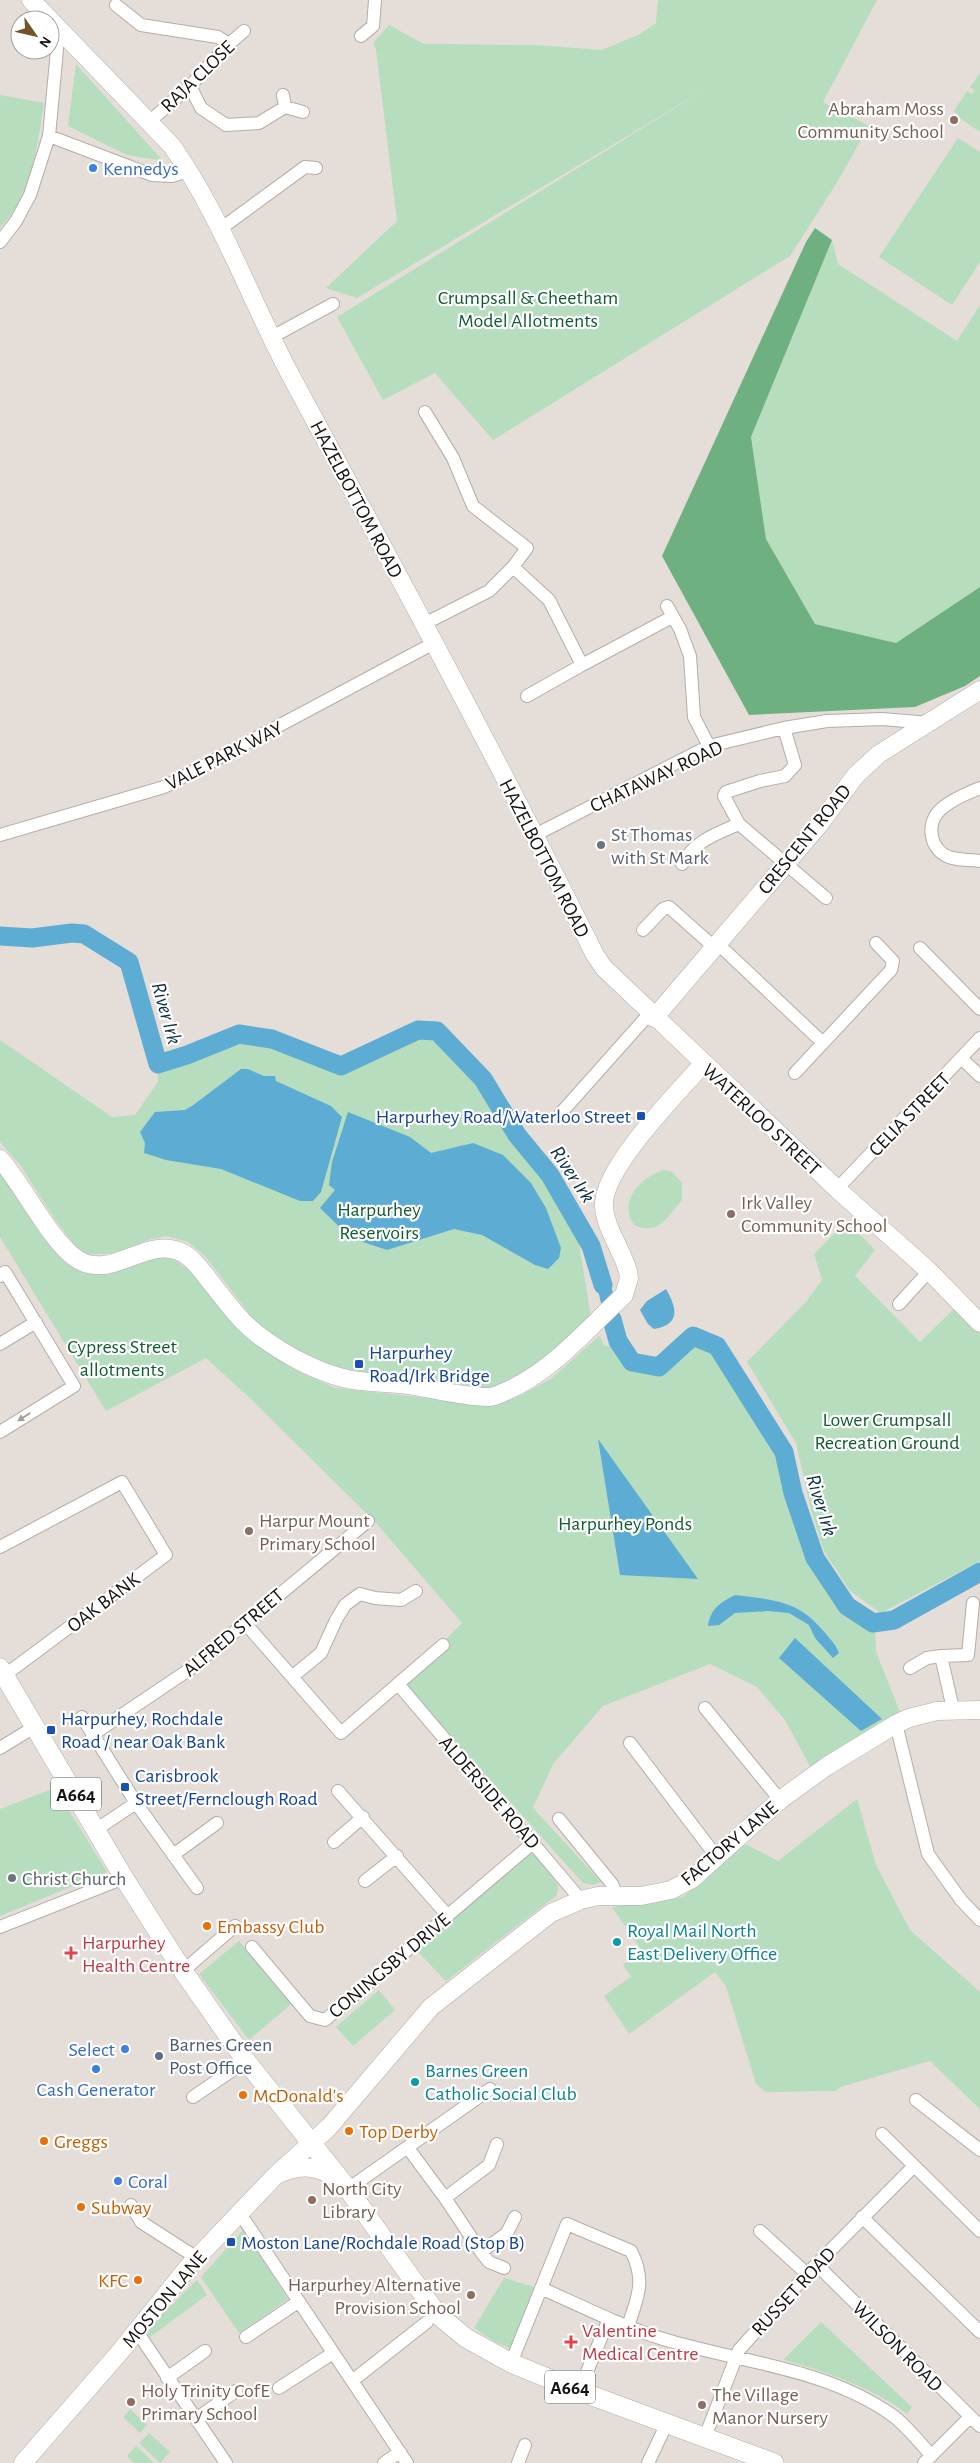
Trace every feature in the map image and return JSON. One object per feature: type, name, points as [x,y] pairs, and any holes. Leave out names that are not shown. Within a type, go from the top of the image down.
[{"type":"main road","name":"A664","points":[[2,1671],[97,1829],[124,1878],[183,1971],[246,2061],[312,2142],[438,2314],[466,2338],[511,2363],[579,2391],[705,2437],[754,2460],[774,2463]]},
{"type":"street","name":"HAZELBOTTOM ROAD","points":[[31,0],[64,32],[172,146],[188,170],[219,230],[270,338],[424,624],[535,835],[595,955],[604,968],[652,1016]]},
{"type":"street","points":[[362,36],[373,26],[375,0]]},
{"type":"street","points":[[116,5],[141,25],[218,37],[229,44]]},
{"type":"street","name":"RAJA CLOSE","points":[[149,122],[190,86],[229,44],[244,31]]},
{"type":"street","points":[[0,242],[16,221],[30,195],[49,136],[58,38],[64,32]]},
{"type":"street","points":[[190,86],[201,108],[226,125],[259,123],[284,101],[303,112]]},
{"type":"street","points":[[49,136],[152,175],[172,176],[188,170]]},
{"type":"street","points":[[219,230],[305,167],[316,168]]},
{"type":"street","points":[[270,338],[333,304]]},
{"type":"street","points":[[424,624],[489,591],[513,567],[528,548],[474,506],[453,458],[425,412]]},
{"type":"street","points":[[513,567],[549,600],[582,665]]},
{"type":"street","points":[[527,696],[582,665],[669,611],[680,629],[690,656],[694,717],[709,746]]},
{"type":"street","name":"VALE PARK WAY","points":[[0,835],[164,787],[434,643]]},
{"type":"street","name":"CRESCENT ROAD","points":[[652,1016],[787,862],[856,775],[879,754],[980,690]]},
{"type":"street","name":"CHATAWAY ROAD","points":[[535,835],[709,746],[784,728],[836,721],[882,719],[930,722]]},
{"type":"street","points":[[784,728],[795,766],[785,776],[760,780],[726,792],[724,796],[739,824],[787,862],[826,898]]},
{"type":"street","points":[[980,788],[945,806],[936,815],[931,829],[935,844],[943,854],[960,859],[980,861]]},
{"type":"street","points":[[682,864],[688,853],[700,842],[739,824]]},
{"type":"street","points":[[643,930],[662,909],[669,907],[715,945],[823,1043]]},
{"type":"street","points":[[795,1074],[891,970],[893,961],[876,943]]},
{"type":"street","points":[[920,948],[980,1009]]},
{"type":"street","points":[[561,1113],[652,1016]]},
{"type":"street","name":"WATERLOO STREET","points":[[652,1016],[929,1272],[980,1323]]},
{"type":"street","name":"CELIA STREET","points":[[837,1189],[980,1038]]},
{"type":"street","points":[[961,1058],[980,1076]]},
{"type":"street","points":[[0,1159],[15,1176],[60,1243],[78,1259],[96,1265],[114,1264],[155,1247],[171,1248],[184,1253],[195,1262],[236,1315],[260,1337],[301,1361],[342,1378],[368,1383],[399,1384],[489,1397],[531,1378],[624,1294],[629,1278],[628,1271],[605,1213],[606,1191],[611,1178],[650,1123],[704,1064]]},
{"type":"street","points":[[899,1304],[929,1272]]},
{"type":"street","points":[[0,1432],[74,1386],[36,1322],[3,1274]]},
{"type":"street","points":[[0,1344],[36,1322]]},
{"type":"street","name":"OAK BANK","points":[[0,1547],[122,1482],[166,1555],[2,1671]]},
{"type":"street","name":"ALFRED STREET","points":[[92,1735],[165,1688],[368,1521]]},
{"type":"street","points":[[293,1676],[321,1653],[345,1605],[360,1594],[376,1598],[401,1600],[416,1590]]},
{"type":"street","points":[[910,1668],[928,1658],[974,1655],[973,1603]]},
{"type":"street","points":[[245,1622],[341,1733],[443,1645]]},
{"type":"street","points":[[941,1656],[953,1709]]},
{"type":"street","name":"ALDERSIDE ROAD","points":[[398,1684],[534,1842],[581,1900]]},
{"type":"street","points":[[705,1708],[780,1800]]},
{"type":"street","name":"FACTORY LANE","points":[[312,2142],[333,2122],[431,2007],[551,1913],[581,1900],[617,1895],[641,1896],[671,1890],[692,1879],[780,1800],[827,1766],[896,1724],[923,1714],[953,1709],[980,1710]]},
{"type":"street","points":[[82,1717],[136,1803],[197,1888]]},
{"type":"street","points":[[896,1724],[928,1854],[962,1900],[980,1920]]},
{"type":"street","points":[[0,1748],[36,1726]]},
{"type":"street","points":[[630,1743],[716,1856]]},
{"type":"street","points":[[338,1790],[448,1916]]},
{"type":"street","points":[[97,1829],[136,1803]]},
{"type":"street","points":[[334,1842],[363,1817]]},
{"type":"street","points":[[559,1819],[612,1884],[617,1895]]},
{"type":"street","points":[[173,1856],[217,1823]]},
{"type":"street","name":"CONINGSBY DRIVE","points":[[252,1947],[310,2016],[325,2020],[534,1842]]},
{"type":"street","points":[[364,1881],[397,1856]]},
{"type":"street","points":[[0,1927],[124,1878]]},
{"type":"street","points":[[183,1971],[235,1926]]},
{"type":"street","points":[[193,2097],[246,2061]]},
{"type":"street","points":[[274,2177],[295,2168],[309,2166],[330,2174],[346,2187],[408,2148],[490,2089]]},
{"type":"street","points":[[916,2100],[980,2150]]},
{"type":"street","points":[[882,2134],[980,2231]]},
{"type":"street","name":"MOSTON LANE","points":[[24,2463],[136,2333],[197,2258],[239,2212],[312,2142]]},
{"type":"street","points":[[445,2198],[489,2165],[497,2144]]},
{"type":"street","points":[[408,2148],[445,2198],[481,2252],[489,2262],[504,2268]]},
{"type":"street","name":"RUSSET ROAD","points":[[705,2437],[734,2358],[739,2350],[862,2217],[914,2166]]},
{"type":"street","points":[[130,2205],[141,2222],[197,2258]]},
{"type":"street","points":[[239,2212],[408,2463]]},
{"type":"street","points":[[481,2252],[507,2233],[515,2217]]},
{"type":"street","points":[[862,2217],[980,2332]]},
{"type":"street","points":[[511,2363],[567,2224],[631,2251],[640,2268],[640,2293],[628,2326]]},
{"type":"street","name":"WILSON ROAD","points":[[760,2231],[812,2270],[980,2426]]},
{"type":"street","points":[[541,2288],[609,2319],[664,2340],[806,2375],[859,2396],[893,2415],[928,2459],[970,2416]]},
{"type":"street","points":[[246,2337],[298,2302]]},
{"type":"street","points":[[579,2391],[609,2319]]},
{"type":"street","points":[[352,2381],[427,2322]]},
{"type":"street","points":[[136,2333],[142,2339],[226,2463]]},
{"type":"street","points":[[167,2378],[205,2351]]},
{"type":"street","points":[[279,2388],[333,2353]]},
{"type":"street","points":[[196,2419],[236,2391]]},
{"type":"street","points":[[648,2463],[666,2423]]},
{"type":"street","points":[[518,2463],[525,2445]]},
{"type":"street","points":[[384,2463],[400,2452]]},
{"type":"green space","name":"Crumpsall & Cheetham Model Allotments","points":[[658,0],[877,0],[823,102],[869,126],[836,184],[790,256],[493,440],[435,373],[383,400],[337,317],[709,87],[357,298],[326,288],[397,221],[376,49],[373,43],[389,25],[424,44],[535,45],[602,50],[640,34],[656,23]]},
{"type":"green space","points":[[76,64],[163,161],[127,155],[68,126]]},
{"type":"green space","points":[[980,73],[980,132],[957,116],[958,114],[954,111],[967,91],[972,94],[974,90],[970,87]]},
{"type":"green space","points":[[0,95],[44,103],[38,141],[24,191],[12,213],[0,228]]},
{"type":"green space","points":[[958,138],[980,152],[980,262],[952,305],[879,257]]},
{"type":"green space","points":[[815,228],[832,240],[751,437],[766,539],[815,624],[896,643],[980,587],[980,676],[965,686],[915,707],[749,715],[662,556],[806,242]]},
{"type":"green space","points":[[832,240],[838,264],[957,341],[980,305],[980,587],[896,643],[815,624],[766,539],[751,437]]},
{"type":"green space","name":"Harpurhey Reservoirs","points":[[416,1036],[436,1038],[478,1083],[511,1142],[548,1180],[579,1244],[592,1323],[532,1370],[491,1389],[405,1376],[347,1375],[313,1361],[269,1334],[254,1320],[205,1256],[188,1242],[167,1236],[151,1239],[114,1254],[86,1254],[75,1246],[54,1218],[21,1166],[0,1142],[0,1040],[112,1117],[135,1115],[158,1082],[158,1069],[239,1039],[268,1043],[341,1070]]},
{"type":"green space","points":[[665,1170],[672,1172],[682,1183],[682,1200],[662,1223],[650,1228],[634,1225],[628,1207],[634,1191],[648,1177]]},
{"type":"green space","name":"Harpurhey Ponds","points":[[0,1171],[95,1273],[114,1273],[142,1259],[163,1252],[187,1268],[259,1345],[295,1370],[335,1388],[455,1401],[493,1402],[515,1398],[551,1379],[599,1336],[604,1345],[650,1358],[689,1345],[711,1352],[779,1453],[789,1497],[810,1562],[842,1610],[875,1631],[876,1652],[900,1712],[811,1768],[785,1720],[757,1687],[710,1664],[603,1706],[553,1764],[533,1808],[601,1882],[593,1885],[583,1883],[403,1683],[462,1623],[377,1524],[251,1399],[206,1358],[106,1411],[0,1237]]},
{"type":"green space","name":"Lower Crumpsall Recreation Ground","points":[[847,1221],[875,1250],[855,1276],[920,1342],[955,1308],[980,1329],[980,1561],[881,1613],[850,1591],[824,1551],[812,1513],[796,1443],[747,1362],[806,1302],[822,1280],[814,1254]]},
{"type":"green space","points":[[55,1788],[107,1872],[0,1916],[0,1809]]},
{"type":"green space","points":[[857,1799],[876,1865],[910,1930],[980,1992],[980,2109],[930,2061],[840,2087],[836,2091],[766,2092],[756,2084],[726,1986],[715,1972],[629,2034],[604,1996],[631,1977],[623,1965],[642,1951],[612,1907],[683,1897],[740,1846],[747,1845],[778,1861]]},
{"type":"green space","points":[[529,1854],[536,1854],[558,1885],[557,1895],[446,1981],[415,1949]]},
{"type":"green space","points":[[239,1941],[291,2004],[249,2040],[199,1974]]},
{"type":"green space","points":[[379,1990],[395,2010],[353,2046],[336,2027]]},
{"type":"green space","points":[[243,2230],[288,2299],[239,2333],[201,2277]]},
{"type":"green space","points":[[504,2278],[534,2287],[510,2348],[495,2342],[474,2328]]},
{"type":"green space","points":[[197,2280],[207,2295],[150,2337],[145,2331]]},
{"type":"green space","points":[[821,2322],[912,2407],[907,2414],[881,2397],[848,2381],[783,2360]]},
{"type":"green space","points":[[130,2409],[147,2425],[140,2433],[123,2417]]},
{"type":"green space","points":[[149,2433],[170,2452],[160,2463],[139,2443]]},
{"type":"green space","points":[[136,2446],[154,2463],[134,2463],[127,2456]]},
{"type":"water","points":[[241,1069],[248,1069],[264,1076],[275,1076],[276,1081],[331,1106],[342,1117],[321,1192],[313,1201],[300,1201],[221,1169],[166,1160],[144,1153],[145,1143],[140,1132],[155,1112],[185,1110]]},
{"type":"water","points":[[348,1112],[410,1137],[431,1153],[473,1143],[503,1155],[531,1183],[546,1208],[561,1248],[559,1258],[548,1269],[535,1265],[482,1235],[454,1229],[387,1250],[351,1238],[320,1208],[335,1190],[329,1185],[332,1162]]},
{"type":"water","points":[[602,1257],[627,1339],[614,1346],[607,1329],[592,1264]]},
{"type":"water","points":[[666,1289],[673,1303],[673,1319],[663,1327],[654,1329],[648,1324],[640,1310],[647,1301]]},
{"type":"water","points":[[598,1439],[698,1579],[620,1575]]},
{"type":"water","points":[[735,1595],[762,1598],[796,1608],[816,1623],[839,1653],[833,1658],[815,1638],[809,1625],[789,1613],[768,1611],[735,1613],[719,1625],[708,1626],[711,1615],[717,1607]]},
{"type":"water","points":[[795,1638],[882,1719],[861,1731],[779,1658]]},
{"type":"waterway","name":"River Irk","points":[[0,936],[32,938],[72,933],[84,934],[129,962],[158,1064],[187,1055],[239,1034],[272,1039],[341,1066],[418,1030],[437,1031],[483,1079],[517,1135],[550,1175],[591,1246],[603,1285]]},
{"type":"waterway","name":"River Irk","points":[[612,1319],[618,1341],[632,1362],[659,1367],[693,1336],[717,1346],[784,1452],[793,1493],[815,1558],[847,1606],[873,1623],[894,1620],[980,1572]]},
{"type":"place","name":"Abraham Moss Community School","points":[[954,120]]},
{"type":"place","name":"Kennedys","points":[[93,168]]},
{"type":"place","name":"St Thomas with St Mark","points":[[601,845]]},
{"type":"place","name":"Harpurhey Road/Waterloo Street","points":[[641,1116]]},
{"type":"place","name":"Irk Valley Community School","points":[[731,1214]]},
{"type":"place","name":"Harpurhey Road/Irk Bridge","points":[[359,1364]]},
{"type":"place","name":"Harpur Mount Primary School","points":[[249,1531]]},
{"type":"place","name":"Harpurhey, Rochdale Road / near Oak Bank","points":[[51,1730]]},
{"type":"place","name":"Carisbrook Street/Fernclough Road","points":[[125,1787]]},
{"type":"place","name":"Christ Church","points":[[12,1878]]},
{"type":"place","name":"Embassy Club","points":[[207,1926]]},
{"type":"place","name":"Royal Mail North East Delivery Office","points":[[617,1942]]},
{"type":"place","name":"Harpurhey Health Centre","points":[[71,1953]]},
{"type":"place","name":"Select","points":[[125,2049]]},
{"type":"place","name":"Barnes Green Post Office","points":[[159,2056]]},
{"type":"place","name":"Cash Generator","points":[[96,2069]]},
{"type":"place","name":"Barnes Green Catholic Social Club","points":[[415,2082]]},
{"type":"place","name":"McDonald's","points":[[243,2095]]},
{"type":"place","name":"Top Derby","points":[[349,2131]]},
{"type":"place","name":"Greggs","points":[[44,2141]]},
{"type":"place","name":"Coral","points":[[118,2181]]},
{"type":"place","name":"North City Library","points":[[312,2200]]},
{"type":"place","name":"Subway","points":[[81,2207]]},
{"type":"place","name":"Moston Lane/Rochdale Road (Stop B)","points":[[231,2242]]},
{"type":"place","name":"KFC","points":[[138,2280]]},
{"type":"place","name":"Harpurhey Alternative Provision School","points":[[471,2295]]},
{"type":"place","name":"Valentine Medical Centre","points":[[571,2342]]},
{"type":"place","name":"Holy Trinity CofE Primary School","points":[[131,2402]]},
{"type":"place","name":"The Village Manor Nursery","points":[[702,2405]]},
{"type":"park label","name":"Cypress Street allotments","points":[[122,1358]]}]
